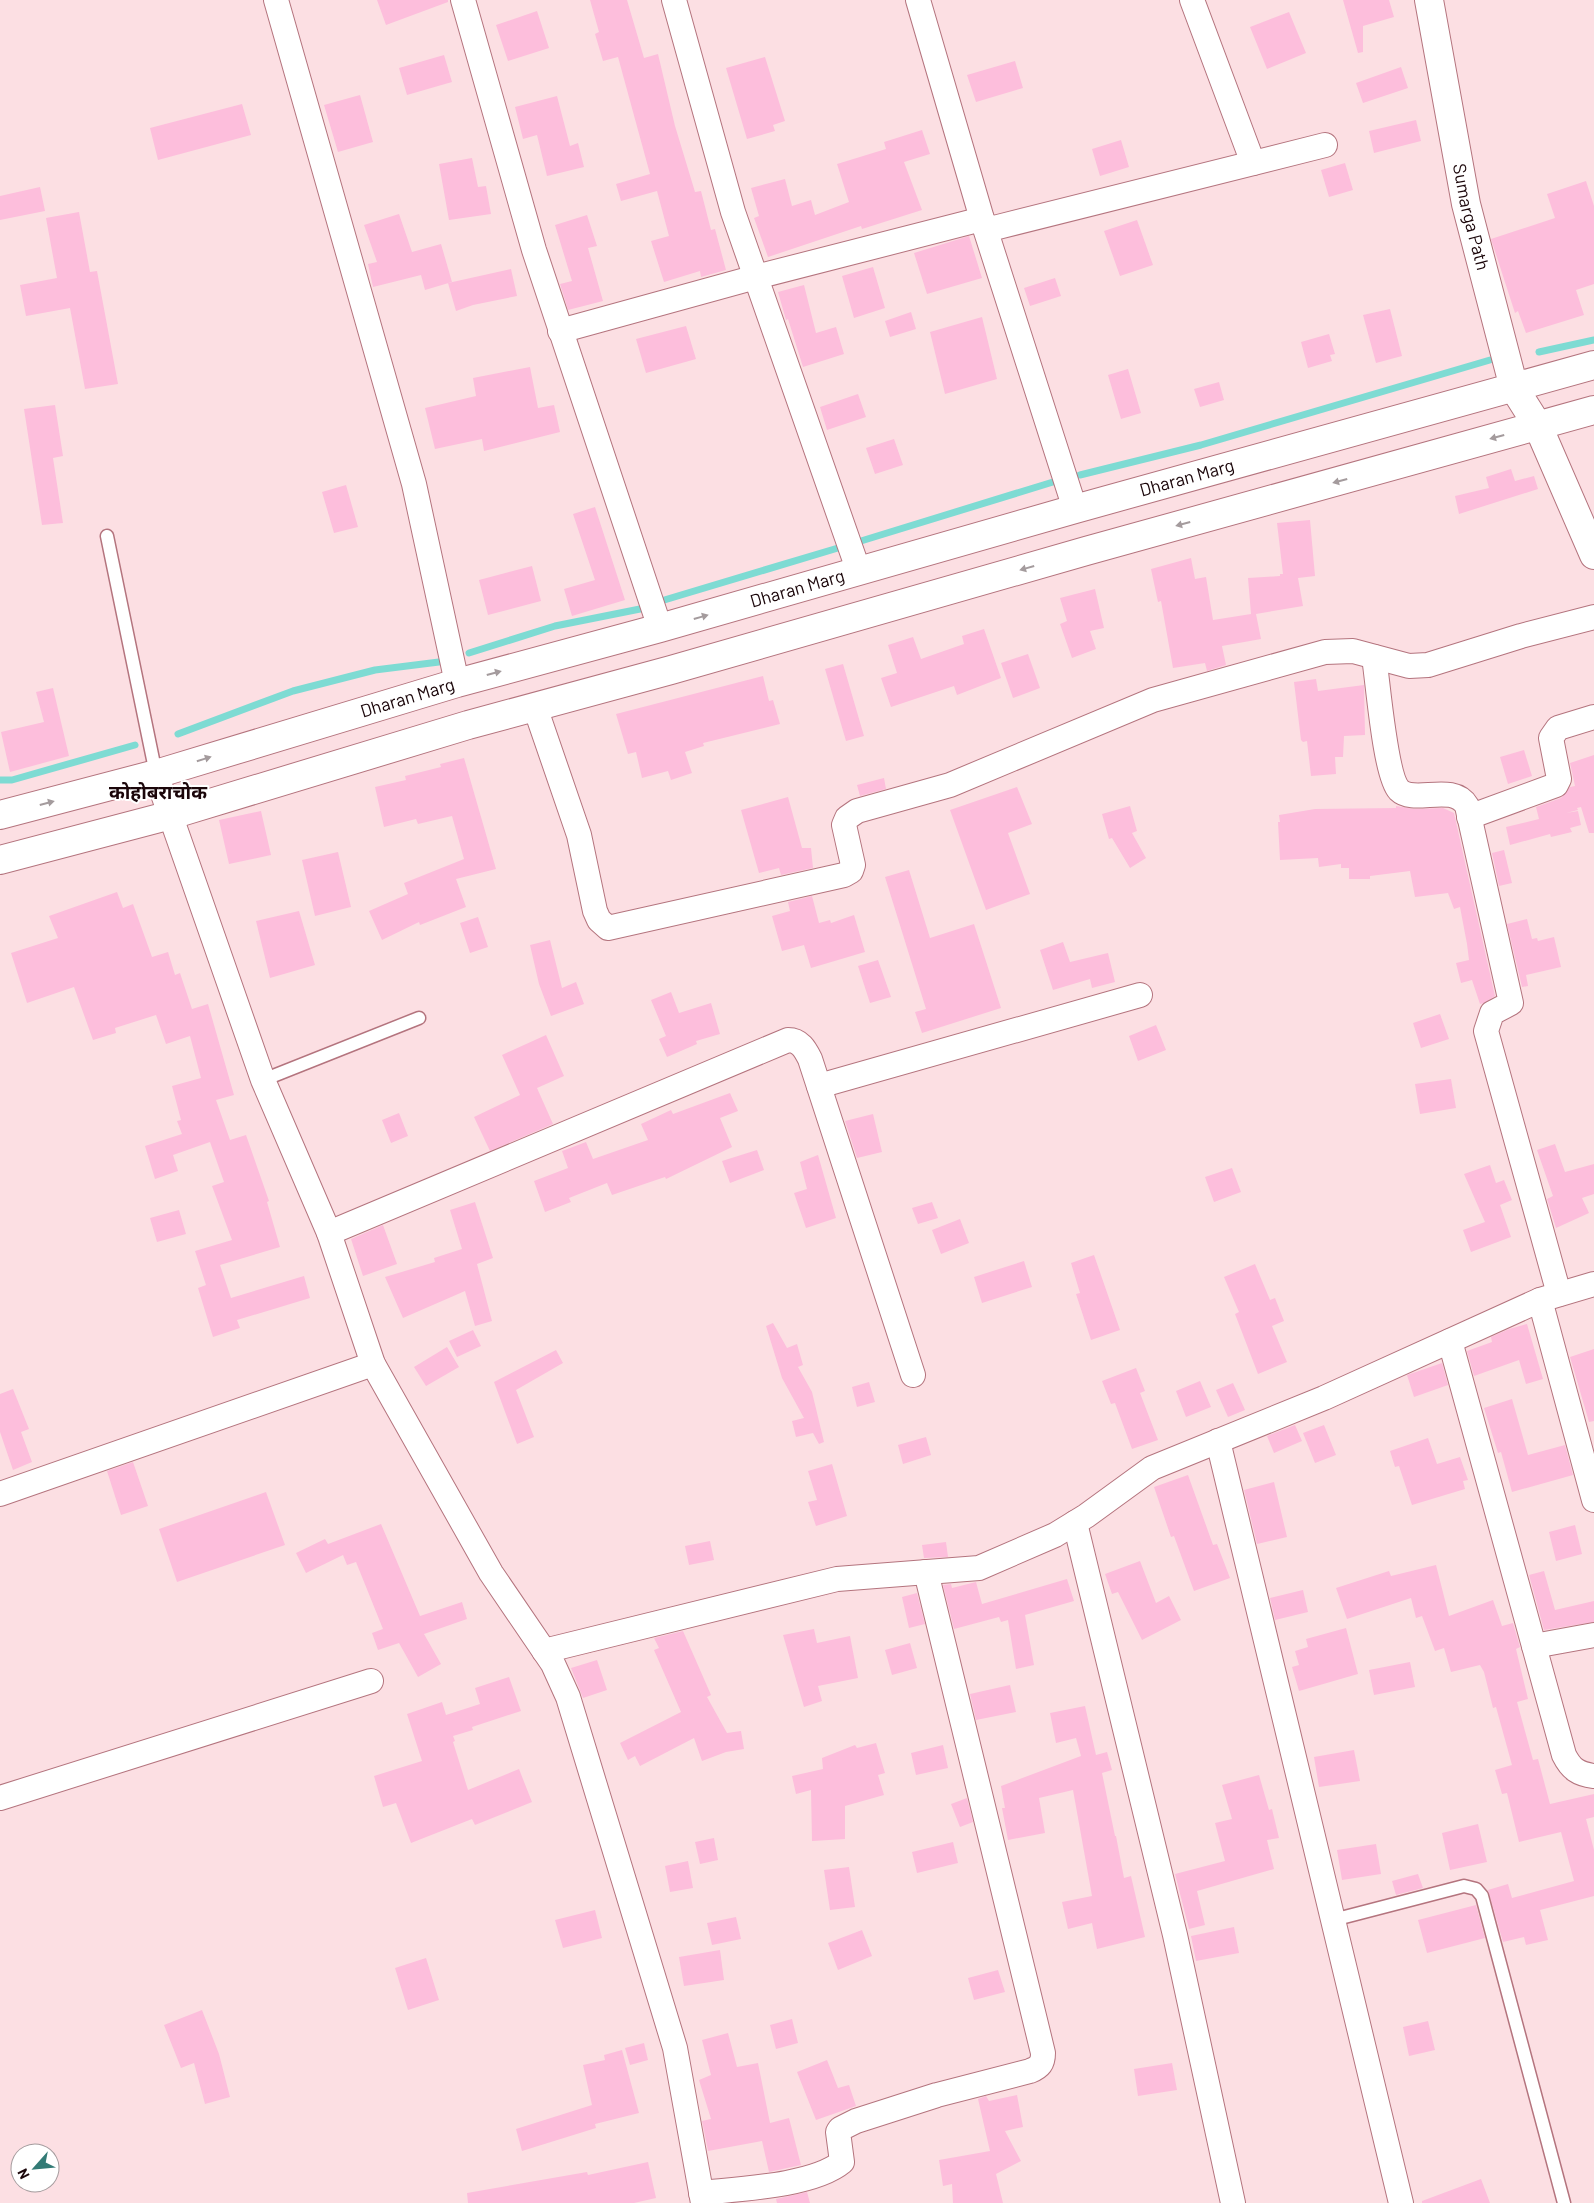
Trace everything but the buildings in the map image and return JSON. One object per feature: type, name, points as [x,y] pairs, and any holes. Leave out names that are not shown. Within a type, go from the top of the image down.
[{"type":"main road","name":"Sumarga Path","points":[[1430,0],[1466,204],[1514,388],[1538,426],[1594,556]]},
{"type":"main road","name":"Dharan Marg","points":[[0,816],[156,774],[457,683],[660,628],[1076,509],[1594,365]]},
{"type":"main road","points":[[0,860],[171,815],[468,725],[1594,410]]},
{"type":"street","points":[[276,0],[414,484],[457,683]]},
{"type":"street","points":[[463,0],[534,250],[660,628]]},
{"type":"street","points":[[674,0],[733,212],[860,572]]},
{"type":"street","points":[[918,0],[984,225],[1076,509]]},
{"type":"street","points":[[1192,0],[1254,162]]},
{"type":"street","points":[[560,331],[756,277],[1325,144]]},
{"type":"street","points":[[535,707],[579,835],[595,911],[599,920],[608,928],[844,875],[851,871],[853,865],[844,825],[847,818],[857,811],[950,785],[1153,700],[1326,652],[1353,651],[1409,666],[1428,665],[1521,636],[1594,617]]},
{"type":"street","points":[[1374,657],[1389,769],[1398,789],[1405,795],[1443,794],[1464,802],[1469,817],[1511,1003],[1492,1013],[1486,1031],[1550,1297],[1594,1500]]},
{"type":"street","points":[[1469,817],[1556,785],[1559,778],[1551,738],[1558,728],[1594,717]]},
{"type":"street","points":[[156,774],[263,1080],[329,1233],[373,1364],[491,1573],[553,1664],[568,1697],[675,2048],[702,2198],[773,2186],[829,2171],[842,2162],[838,2132],[856,2120],[937,2095],[1030,2071],[1039,2067],[1043,2061],[1043,2053],[926,1572]]},
{"type":"street","points":[[819,1086],[1140,995]]},
{"type":"street","points":[[329,1233],[788,1040],[794,1040],[805,1049],[819,1086],[913,1375]]},
{"type":"street","points":[[544,1652],[837,1579],[978,1568],[1055,1535],[1075,1524],[1152,1468],[1324,1398],[1550,1297],[1594,1284]]},
{"type":"street","points":[[1450,1341],[1564,1755],[1568,1764],[1575,1770],[1581,1774],[1594,1776]]},
{"type":"street","points":[[0,1494],[373,1364]]},
{"type":"street","points":[[1218,1441],[1401,2203]]},
{"type":"street","points":[[1075,1524],[1175,1935],[1234,2203]]},
{"type":"street","points":[[1534,1646],[1594,1635]]},
{"type":"street","points":[[0,1798],[371,1681]]},
{"type":"lane","points":[[108,536],[156,774]]},
{"type":"lane","points":[[263,1080],[419,1018]]},
{"type":"lane","points":[[1333,1920],[1464,1886],[1476,1889],[1482,1896],[1564,2203]]},
{"type":"waterway","points":[[1539,352],[1594,340]]},
{"type":"waterway","points":[[1080,475],[1201,445],[1490,360]]},
{"type":"waterway","points":[[861,541],[1053,482]]},
{"type":"waterway","points":[[661,601],[838,548]]},
{"type":"waterway","points":[[469,653],[555,626],[640,609]]},
{"type":"waterway","points":[[178,734],[293,691],[375,670],[439,662]]},
{"type":"waterway","points":[[0,780],[12,780],[135,745]]},
{"type":"district","name":"कोहोबराचोक","points":[[158,792]]}]
